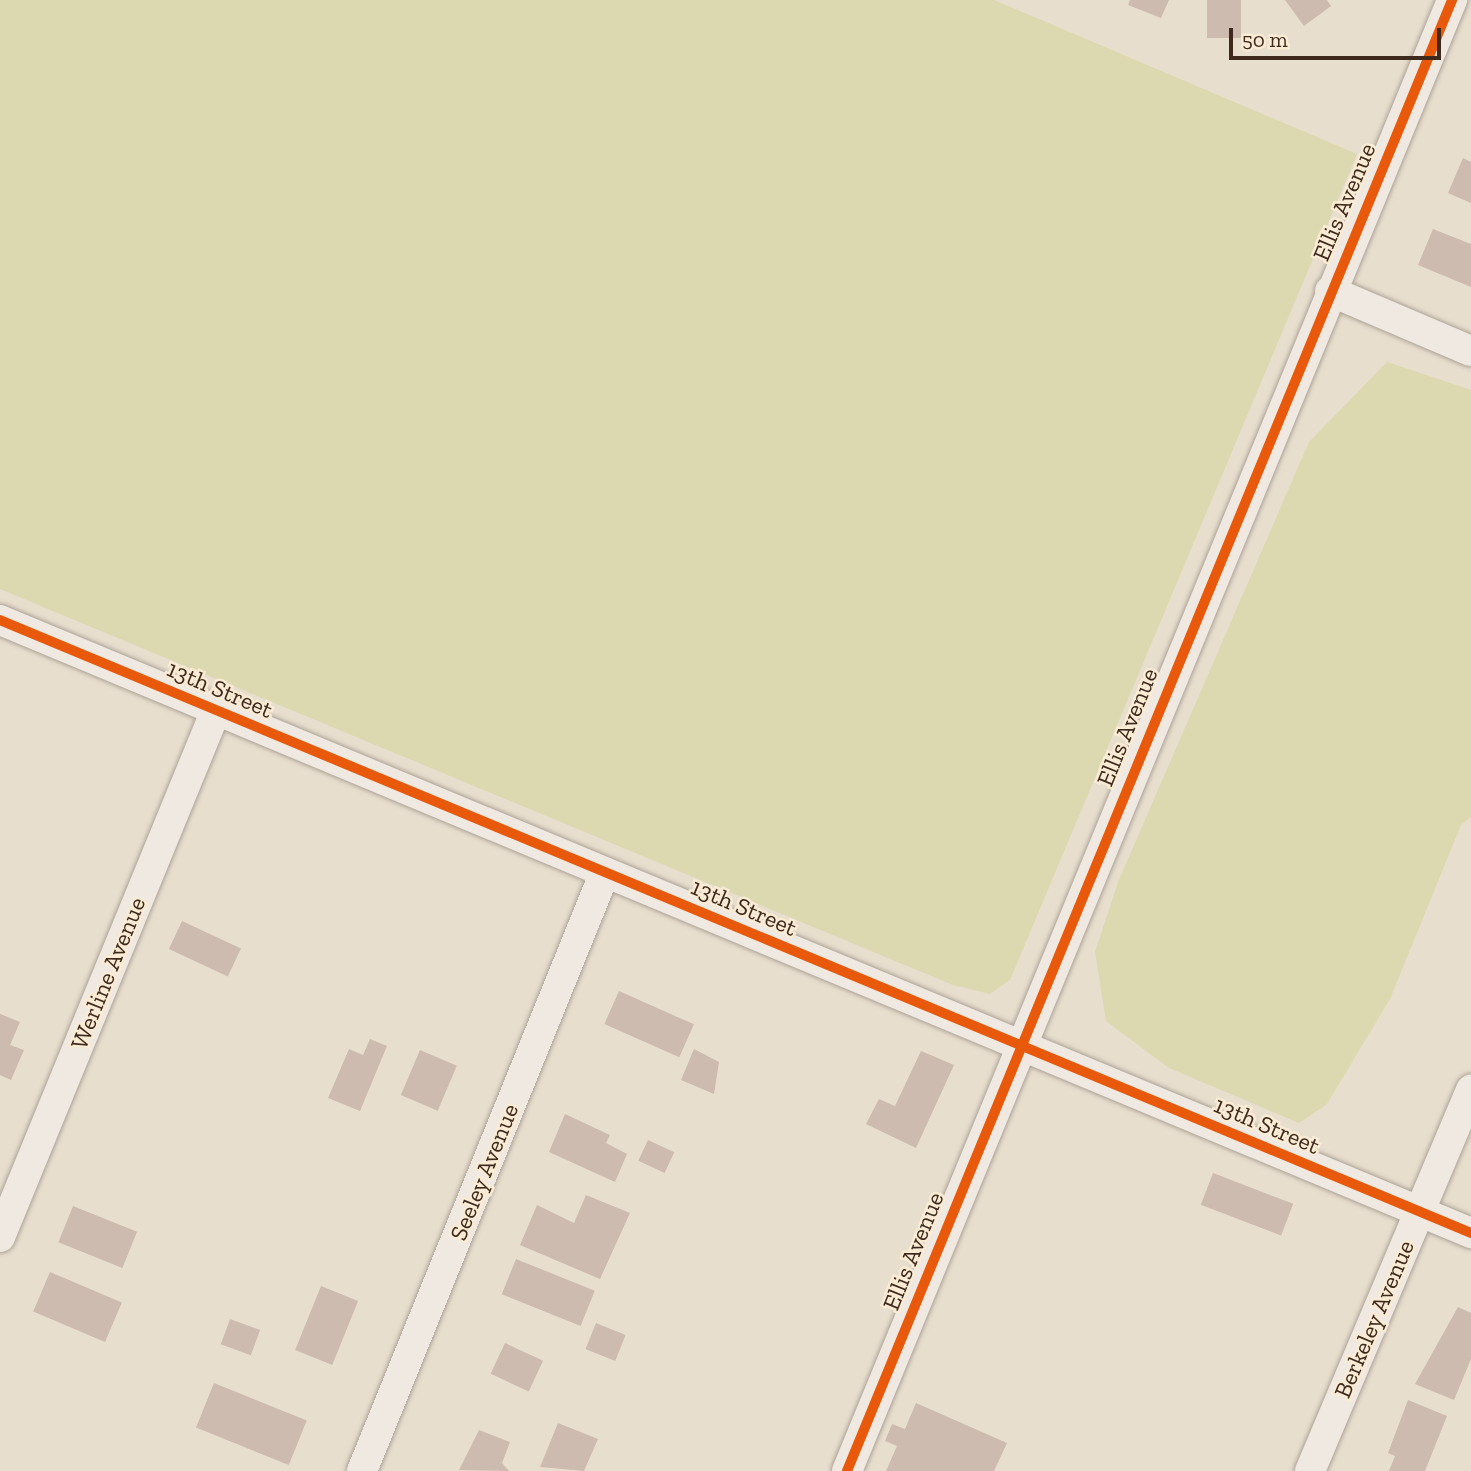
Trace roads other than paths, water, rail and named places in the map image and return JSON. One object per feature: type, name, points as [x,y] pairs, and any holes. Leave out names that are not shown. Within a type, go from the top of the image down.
[{"type":"street","name":"Ellis Avenue","points":[[847,1471],[1019,1044],[1452,0]]},
{"type":"street","points":[[1330,291],[1471,351]]},
{"type":"street","name":"13th Street","points":[[0,620],[1471,1233]]},
{"type":"street","name":"Werline Avenue","points":[[0,1237],[216,710]]},
{"type":"street","name":"Seeley Avenue","points":[[362,1471],[605,872]]},
{"type":"street","name":"Berkeley Avenue","points":[[1310,1471],[1471,1090]]}]
